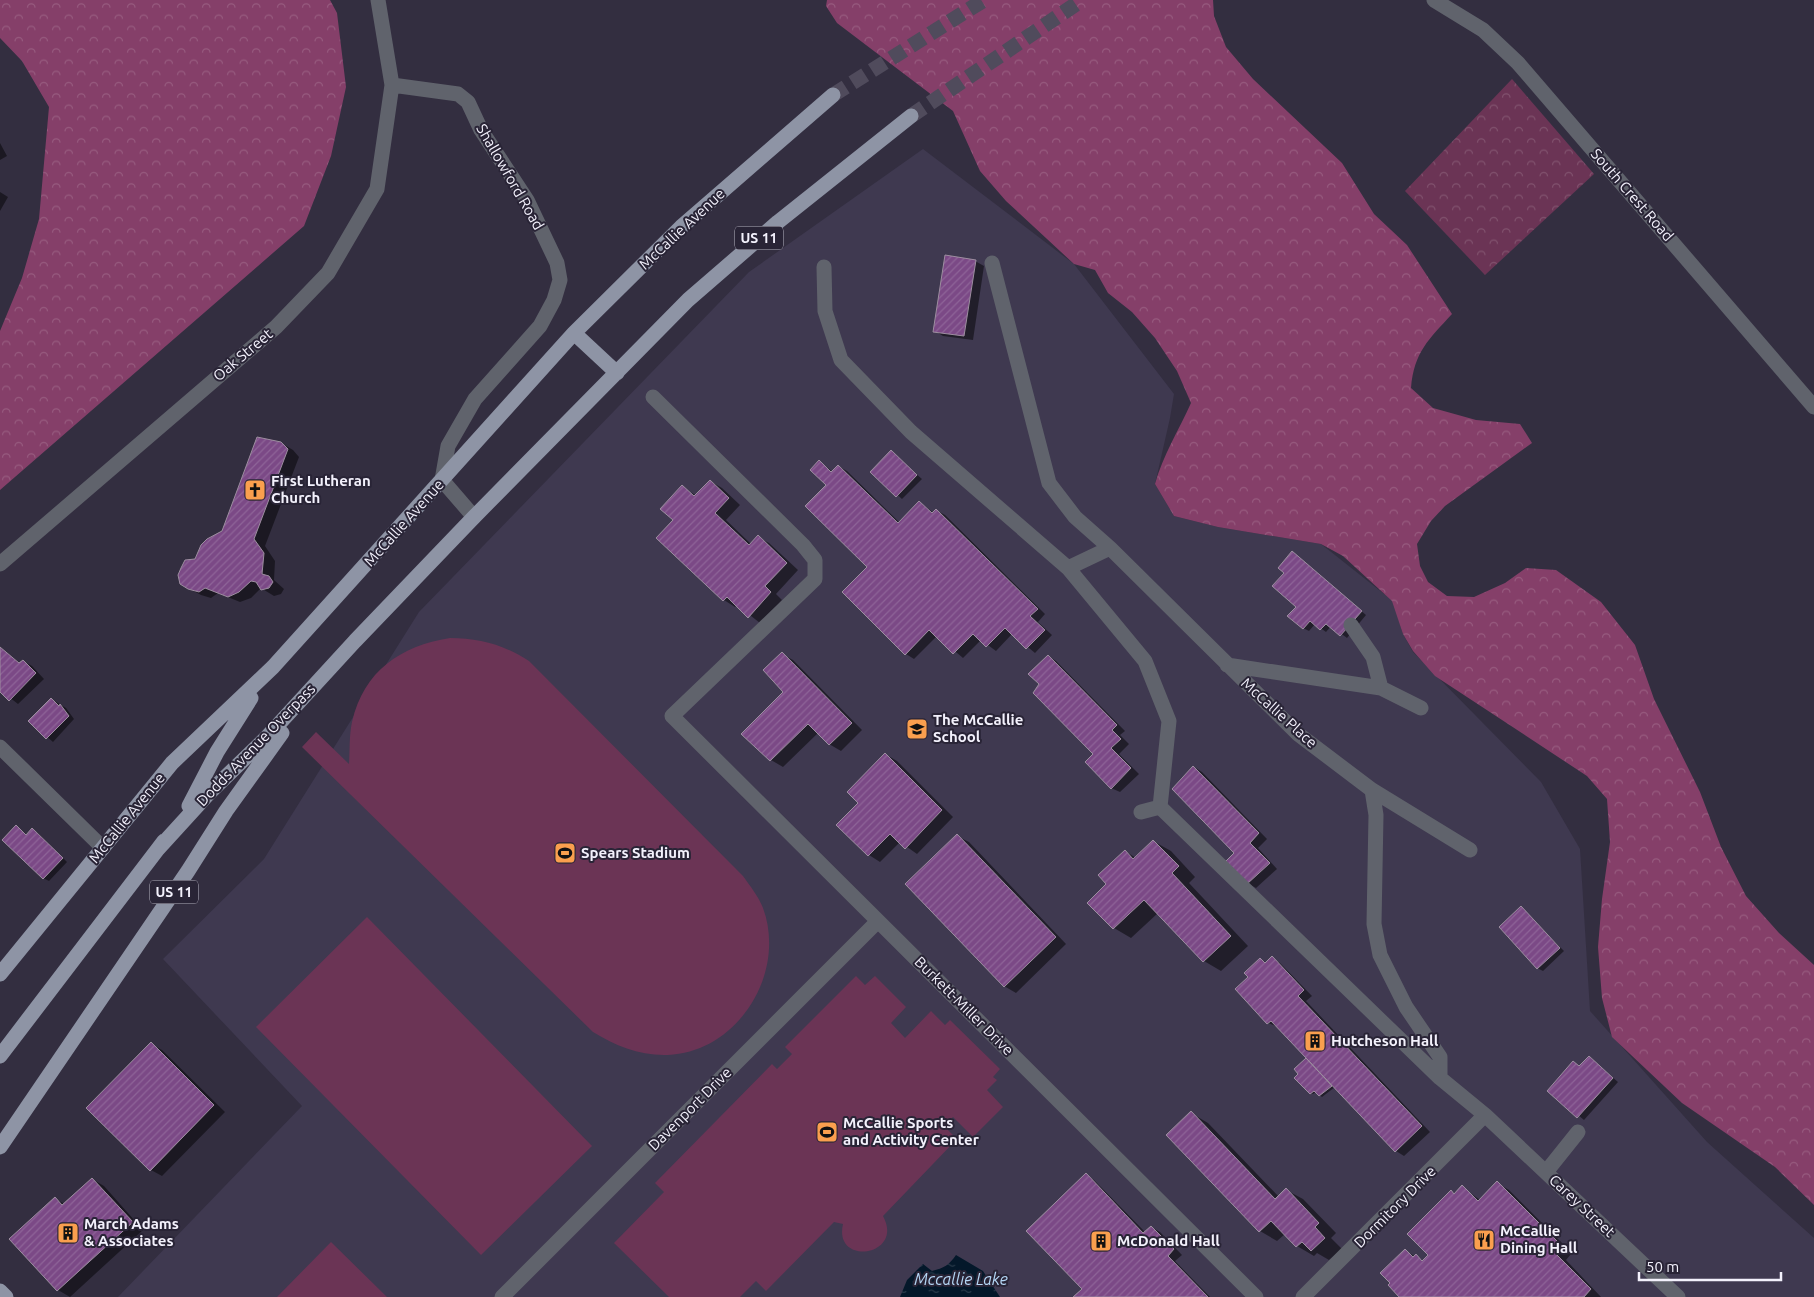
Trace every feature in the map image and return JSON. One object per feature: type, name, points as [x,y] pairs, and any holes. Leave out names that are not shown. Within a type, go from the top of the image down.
[{"type":"main road","name":"McCallie Avenue","points":[[0,974],[172,763],[274,667],[574,333],[680,227],[832,95]]},
{"type":"main road","name":"US 11","points":[[0,1147],[267,752],[355,641],[474,517],[696,294],[778,222],[911,116]]},
{"type":"main road","points":[[574,333],[618,373]]},
{"type":"main road","name":"Dodds Avenue Overpass","points":[[158,849],[210,792],[266,738],[355,641]]},
{"type":"main road","name":"Dodds Avenue Overpass","points":[[0,1056],[188,807],[237,716],[274,667]]},
{"type":"main road","points":[[0,1291],[6,1297]]},
{"type":"street","points":[[378,0],[392,85]]},
{"type":"street","name":"South Crest Road","points":[[1434,0],[1483,30],[1518,63],[1814,408]]},
{"type":"street","name":"Shallowford Road","points":[[392,85],[458,94],[468,102],[481,130],[527,200],[557,263],[560,280],[554,300],[540,326],[475,399],[448,446],[442,480]]},
{"type":"street","name":"Oak Street","points":[[0,564],[276,327],[328,273],[377,189],[392,85]]},
{"type":"street","name":"McCallie Place","points":[[992,263],[1049,483],[1075,517],[1110,548],[1298,734],[1372,790],[1470,850]]},
{"type":"street","points":[[824,267],[825,311],[841,360],[911,432],[1068,568],[1145,661],[1169,721],[1160,807]]},
{"type":"street","name":"Burkett-Miller Drive","points":[[653,397],[803,545],[815,560],[816,579],[672,716],[1256,1297]]},
{"type":"street","points":[[442,480],[474,517]]},
{"type":"street","points":[[1068,568],[1110,548]]},
{"type":"street","points":[[1352,625],[1373,656],[1381,688]]},
{"type":"street","points":[[1227,665],[1381,688],[1421,708]]},
{"type":"street","points":[[0,747],[103,848]]},
{"type":"street","points":[[1372,790],[1376,815],[1374,924],[1380,955],[1406,1007],[1440,1057],[1440,1078]]},
{"type":"street","points":[[1141,812],[1160,807]]},
{"type":"street","points":[[1160,807],[1440,1078],[1485,1115]]},
{"type":"street","name":"Davenport Drive","points":[[502,1297],[878,921]]},
{"type":"street","name":"Carey Street","points":[[1485,1115],[1678,1297]]},
{"type":"street","name":"Dormitory Drive","points":[[1303,1297],[1485,1115]]},
{"type":"street","points":[[1546,1172],[1578,1132]]},
{"type":"shaded area","name":"The McCallie School","points":[[923,149],[1074,264],[1174,394],[1155,484],[1174,516],[1218,527],[1321,544],[1393,601],[1403,634],[1413,652],[1541,782],[1580,849],[1590,1011],[1707,1142],[1814,1238],[1814,1297],[118,1297],[302,1106],[163,959],[264,859],[419,612],[749,272]]},
{"type":"green space","points":[[0,0],[330,0],[337,13],[346,87],[331,156],[304,226],[0,490],[0,331],[22,278],[39,219],[49,107],[22,61],[0,38]]},
{"type":"green space","points":[[827,0],[1213,0],[1214,16],[1226,47],[1253,79],[1342,163],[1374,214],[1407,245],[1452,314],[1419,355],[1415,365],[1411,388],[1433,408],[1476,420],[1520,424],[1532,443],[1445,506],[1431,521],[1417,544],[1420,566],[1428,582],[1447,596],[1474,597],[1505,583],[1526,568],[1556,570],[1601,602],[1635,645],[1654,699],[1700,792],[1721,847],[1746,896],[1779,933],[1814,965],[1814,1205],[1775,1167],[1682,1103],[1612,1037],[1602,998],[1598,947],[1610,842],[1607,799],[1587,776],[1435,676],[1413,651],[1403,634],[1392,601],[1343,556],[1321,544],[1218,527],[1174,516],[1155,484],[1158,473],[1191,403],[1177,371],[1155,338],[1132,312],[1108,293],[1095,270],[1074,264],[1006,201],[980,171],[953,111],[837,23],[826,6]]},
{"type":"green space","points":[[1512,79],[1594,174],[1485,275],[1405,191]]},
{"type":"green space","points":[[450,638],[481,641],[511,651],[529,661],[743,876],[754,892],[763,908],[769,933],[768,958],[762,982],[751,1005],[735,1024],[716,1040],[693,1050],[658,1055],[629,1049],[610,1042],[593,1032],[302,747],[316,732],[349,764],[352,722],[365,688],[375,675],[387,664],[415,647]]},
{"type":"green space","points":[[367,917],[592,1146],[481,1255],[256,1027]]},
{"type":"green space","name":"McCallie Sports and Activity Center","points":[[856,976],[865,985],[875,976],[906,1007],[891,1023],[905,1038],[931,1011],[945,1025],[950,1020],[1000,1069],[993,1077],[997,1080],[987,1090],[1003,1107],[973,1137],[953,1117],[944,1126],[957,1139],[883,1216],[887,1230],[885,1240],[877,1247],[868,1251],[857,1251],[848,1247],[843,1238],[843,1224],[834,1222],[766,1291],[756,1281],[740,1297],[669,1297],[614,1243],[664,1192],[655,1183],[772,1064],[777,1069],[792,1054],[785,1047]]},
{"type":"green space","points":[[331,1242],[387,1297],[277,1297]]},
{"type":"water","name":"Mccallie Lake","points":[[956,1255],[983,1271],[1000,1297],[900,1297],[907,1280],[923,1264],[932,1271],[936,1270],[948,1264]]},
{"type":"building","points":[[945,255],[976,260],[964,336],[933,332]]},
{"type":"building","name":"First Lutheran Church","points":[[257,437],[281,442],[288,449],[254,539],[264,553],[262,574],[269,576],[273,582],[269,588],[261,590],[256,582],[251,581],[239,592],[228,597],[205,588],[199,592],[188,589],[180,584],[178,575],[181,568],[185,560],[195,559],[201,545],[207,539],[222,531]]},
{"type":"building","points":[[891,450],[917,475],[896,497],[870,472]]},
{"type":"building","points":[[819,460],[831,472],[838,465],[898,523],[919,501],[932,513],[936,509],[1038,609],[1030,616],[1045,630],[1026,649],[1005,628],[986,647],[973,634],[953,654],[929,630],[905,655],[842,592],[867,567],[805,506],[826,485],[810,470]]},
{"type":"building","points":[[710,480],[729,498],[715,513],[749,545],[758,535],[787,563],[765,586],[771,592],[748,618],[727,597],[723,601],[656,538],[673,520],[660,509],[682,485],[694,496]]},
{"type":"building","points":[[1292,551],[1362,611],[1340,636],[1326,624],[1320,630],[1310,621],[1303,629],[1287,616],[1296,607],[1272,586],[1284,573],[1278,568]]},
{"type":"building","points":[[0,647],[19,663],[23,660],[36,673],[9,701],[0,692]]},
{"type":"building","points":[[782,652],[852,723],[829,745],[808,724],[770,761],[741,734],[783,692],[763,670]]},
{"type":"building","points":[[1048,655],[1117,725],[1112,730],[1121,739],[1111,748],[1131,768],[1111,789],[1085,762],[1093,754],[1033,693],[1039,684],[1028,674]]},
{"type":"building","points":[[51,698],[59,706],[60,704],[69,716],[46,739],[28,721]]},
{"type":"building","points":[[885,753],[942,810],[905,849],[890,834],[868,856],[836,825],[858,803],[847,792]]},
{"type":"building","points":[[1193,766],[1259,833],[1250,843],[1270,863],[1247,884],[1226,861],[1234,853],[1172,789]]},
{"type":"building","points":[[16,825],[26,835],[32,828],[63,858],[43,879],[2,840]]},
{"type":"building","points":[[957,834],[1056,937],[1004,987],[905,884]]},
{"type":"building","points":[[1153,840],[1179,866],[1172,873],[1231,936],[1203,962],[1144,900],[1113,929],[1087,903],[1106,884],[1098,875],[1125,850],[1133,859]]},
{"type":"building","points":[[1521,906],[1560,948],[1537,969],[1499,927]]},
{"type":"building","name":"Hutcheson Hall","points":[[1272,956],[1304,990],[1298,996],[1422,1126],[1395,1152],[1271,1021],[1267,1024],[1235,989],[1248,977],[1244,973],[1260,958],[1265,963]]},
{"type":"building","points":[[151,1042],[214,1105],[150,1171],[86,1108]]},
{"type":"building","points":[[1589,1056],[1613,1078],[1577,1118],[1547,1091],[1573,1061],[1579,1066]]},
{"type":"building","points":[[1306,1058],[1332,1086],[1319,1096],[1314,1091],[1310,1094],[1294,1078],[1298,1074],[1294,1069]]},
{"type":"building","points":[[1191,1111],[1275,1199],[1286,1188],[1319,1223],[1315,1227],[1325,1238],[1311,1251],[1302,1242],[1296,1247],[1271,1221],[1259,1232],[1166,1135]]},
{"type":"building","name":"McDonald Hall","points":[[1086,1173],[1143,1233],[1151,1226],[1174,1249],[1168,1256],[1208,1297],[1073,1297],[1082,1289],[1026,1231]]},
{"type":"building","name":"March Adams & Associates","points":[[92,1178],[133,1222],[57,1291],[9,1239],[55,1197],[62,1205]]},
{"type":"building","name":"McCallie Dining Hall","points":[[1497,1181],[1562,1246],[1555,1253],[1591,1289],[1584,1297],[1399,1297],[1388,1285],[1390,1283],[1380,1273],[1405,1249],[1413,1257],[1416,1254],[1422,1261],[1428,1255],[1407,1234],[1451,1190],[1454,1194],[1462,1185],[1478,1201]]},
{"type":"tunnel","points":[[833,95],[984,0]]},
{"type":"tunnel","points":[[911,116],[1082,0]]},
{"type":"place","name":"First Lutheran Church","points":[[255,490]]},
{"type":"place","name":"The McCallie School","points":[[917,729]]},
{"type":"place","name":"Spears Stadium","points":[[565,853]]},
{"type":"place","name":"Hutcheson Hall","points":[[1315,1041]]},
{"type":"place","name":"McCallie Sports and Activity Center","points":[[827,1132]]},
{"type":"place","name":"March Adams & Associates","points":[[68,1233]]},
{"type":"place","name":"McCallie Dining Hall","points":[[1484,1240]]},
{"type":"place","name":"McDonald Hall","points":[[1101,1241]]}]
